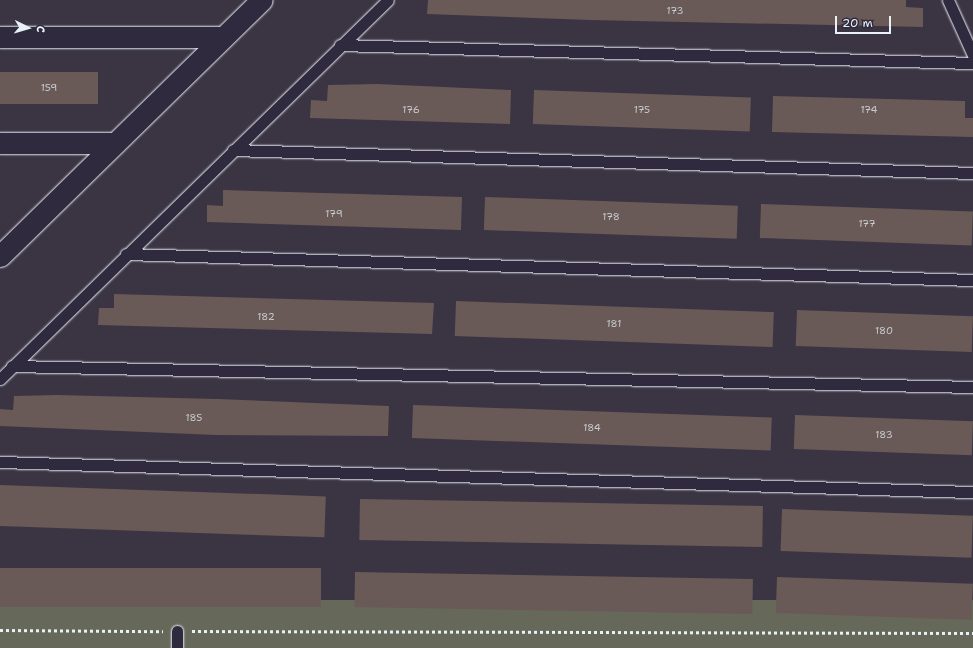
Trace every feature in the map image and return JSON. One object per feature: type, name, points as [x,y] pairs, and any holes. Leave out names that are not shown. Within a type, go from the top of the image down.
[{"type":"street","points":[[0,256],[261,0]]},
{"type":"street","points":[[0,37],[223,37]]},
{"type":"street","points":[[0,143],[115,143]]},
{"type":"lane","points":[[0,379],[126,254],[388,0]]},
{"type":"lane","points":[[948,0],[973,55]]},
{"type":"lane","points":[[340,45],[973,64]]},
{"type":"lane","points":[[233,150],[973,173]]},
{"type":"lane","points":[[126,254],[973,280]]},
{"type":"lane","points":[[12,366],[973,387]]},
{"type":"lane","points":[[0,462],[973,492]]},
{"type":"lane","points":[[177,631],[177,648]]},
{"type":"path","points":[[0,630],[973,633]]},
{"type":"green space","points":[[0,600],[973,600],[973,648],[0,648]]},
{"type":"building","points":[[428,0],[906,0],[906,7],[923,8],[923,27],[590,20],[427,14]]},
{"type":"building","points":[[0,72],[98,72],[98,104],[0,104]]},
{"type":"building","points":[[377,84],[511,90],[510,124],[310,118],[311,100],[327,101],[328,85]]},
{"type":"building","points":[[534,90],[751,98],[750,132],[533,124]]},
{"type":"building","points":[[773,96],[965,101],[965,118],[973,118],[973,137],[772,132]]},
{"type":"building","points":[[223,190],[462,197],[461,230],[207,222],[207,205],[223,206]]},
{"type":"building","points":[[485,197],[738,206],[737,239],[484,230]]},
{"type":"building","points":[[761,204],[973,211],[972,245],[760,238]]},
{"type":"building","points":[[114,294],[434,303],[432,334],[98,325],[99,308],[114,308]]},
{"type":"building","points":[[456,301],[774,312],[773,347],[455,336]]},
{"type":"building","points":[[797,310],[973,316],[972,352],[796,346]]},
{"type":"building","points":[[57,395],[217,399],[389,406],[388,436],[216,435],[0,426],[0,409],[13,410],[14,396]]},
{"type":"building","points":[[413,405],[772,418],[771,451],[412,438]]},
{"type":"building","points":[[795,415],[973,421],[972,455],[794,449]]},
{"type":"building","points":[[0,485],[326,496],[324,537],[0,526]]},
{"type":"building","points":[[360,499],[763,506],[762,547],[359,540]]},
{"type":"building","points":[[782,509],[973,516],[971,558],[781,551]]},
{"type":"building","points":[[0,568],[321,568],[321,607],[0,607]]},
{"type":"building","points":[[355,572],[753,579],[752,614],[354,607]]},
{"type":"building","points":[[777,577],[973,584],[972,620],[776,613]]}]
